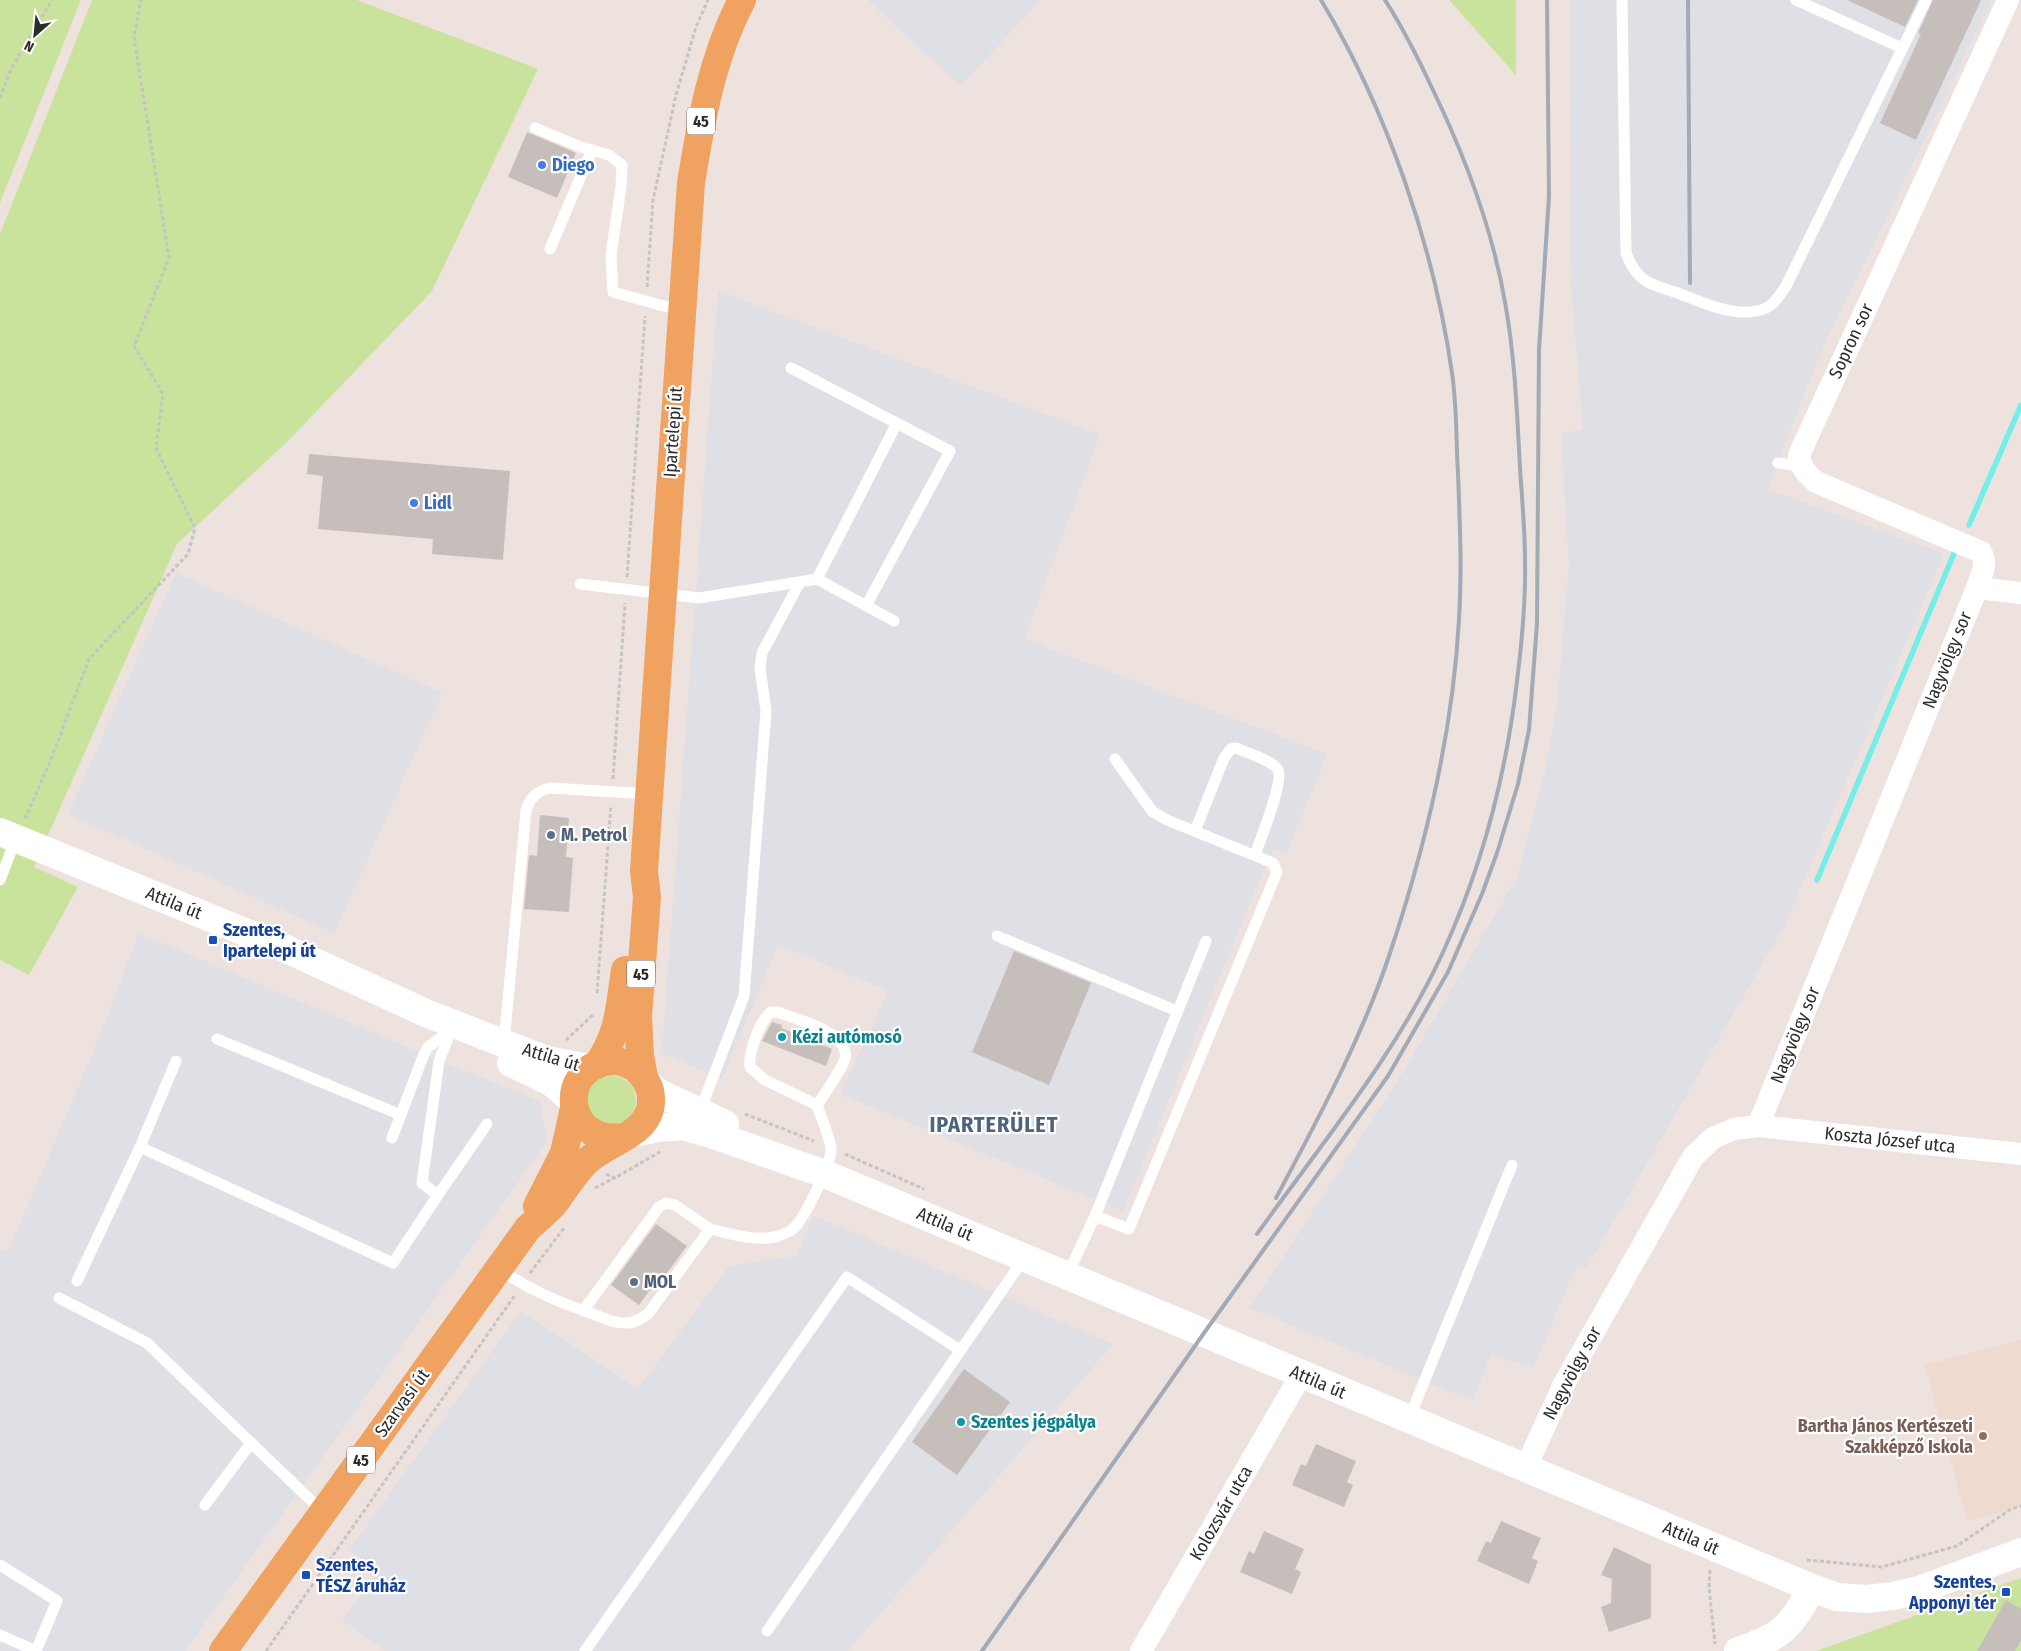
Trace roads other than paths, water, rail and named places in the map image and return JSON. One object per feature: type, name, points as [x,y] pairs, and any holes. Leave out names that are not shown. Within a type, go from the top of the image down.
[{"type":"main road","name":"Ipartelepi út","points":[[644,871],[690,184],[704,106],[720,55],[742,0]]},
{"type":"main road","name":"Attila út","points":[[8,835],[284,948],[428,1014],[452,1027],[504,1042],[547,1060],[593,1066]]},
{"type":"main road","name":"45","points":[[528,1228],[540,1198],[564,1153],[578,1082],[606,1052],[616,1029],[635,899],[644,871]]},
{"type":"main road","name":"45","points":[[528,1228],[552,1206],[585,1163],[605,1147],[628,1135],[644,1122],[651,1107],[651,1096],[640,1056],[638,1016],[647,897],[644,871]]},
{"type":"main road","name":"Attila út","points":[[452,1027],[472,1045],[542,1077],[574,1104]]},
{"type":"main road","points":[[593,1066],[612,1061],[628,1064],[637,1070],[646,1081]]},
{"type":"main road","name":"Attila út","points":[[646,1081],[659,1093],[702,1113],[828,1161],[1025,1258],[1525,1469],[1837,1597],[1867,1599],[1919,1590],[2021,1552]]},
{"type":"main road","points":[[574,1104],[578,1118],[592,1133],[612,1139],[628,1135]]},
{"type":"main road","name":"Attila út","points":[[628,1135],[658,1128],[683,1126],[828,1161]]},
{"type":"main road","name":"Szarvasi út","points":[[223,1651],[528,1228]]},
{"type":"main road","points":[[1744,1650],[1772,1638],[1783,1630],[1799,1612],[1812,1588]]},
{"type":"street","name":"Sopron sor","points":[[1800,466],[1802,446],[2008,0]]},
{"type":"street","points":[[1800,466],[1816,482],[1981,552],[1984,558],[1984,565],[1977,588],[2021,593]]},
{"type":"street","name":"Nagyvölgy sor","points":[[1525,1469],[1564,1384],[1694,1157],[1713,1138],[1734,1129],[1758,1126],[1977,588]]},
{"type":"street","name":"Koszta József utca","points":[[1758,1126],[2021,1154]]},
{"type":"street","name":"Kolozsvár utca","points":[[1141,1651],[1302,1375]]},
{"type":"lane","points":[[1622,0],[1626,253],[1635,272],[1647,282],[1731,311],[1746,312],[1762,310],[1770,306],[1782,292],[1926,0]]},
{"type":"lane","points":[[1796,0],[1902,48]]},
{"type":"lane","points":[[535,128],[609,155],[622,165],[621,187],[611,255],[613,292],[682,311]]},
{"type":"lane","points":[[550,249],[592,150]]},
{"type":"lane","points":[[791,368],[950,451],[866,606]]},
{"type":"lane","points":[[817,579],[897,423]]},
{"type":"lane","points":[[1778,463],[1800,466]]},
{"type":"lane","points":[[580,584],[699,598],[817,579],[894,621]]},
{"type":"lane","points":[[702,1113],[705,1098],[744,996],[766,711],[760,668],[762,654],[800,582]]},
{"type":"lane","points":[[1195,831],[1224,758],[1231,749],[1236,748],[1272,764],[1279,774],[1279,782],[1274,800],[1255,855]]},
{"type":"lane","points":[[1095,1216],[1129,1229],[1277,872],[1273,863],[1167,820],[1152,811],[1115,759]]},
{"type":"lane","points":[[504,1042],[530,799],[540,791],[550,788],[649,794]]},
{"type":"lane","points":[[0,880],[8,835]]},
{"type":"lane","points":[[997,936],[1177,1011]]},
{"type":"lane","points":[[1068,1276],[1095,1216],[1206,941]]},
{"type":"lane","points":[[583,1311],[659,1208],[666,1204],[675,1205],[710,1229],[745,1238],[775,1237],[792,1230],[798,1222],[828,1161],[817,1105],[843,1064],[845,1052],[836,1037],[827,1031],[778,1012],[771,1012],[765,1018],[751,1052],[750,1067],[765,1080],[817,1105]]},
{"type":"lane","points":[[392,1138],[428,1047],[452,1027]]},
{"type":"lane","points":[[438,1195],[422,1184],[439,1061],[452,1027]]},
{"type":"lane","points":[[217,1039],[401,1115]]},
{"type":"lane","points":[[77,1281],[140,1147],[176,1061]]},
{"type":"lane","points":[[140,1147],[393,1262],[486,1124]]},
{"type":"lane","points":[[1408,1420],[1512,1165]]},
{"type":"lane","points":[[499,1269],[544,1296],[617,1322],[629,1323],[640,1320],[648,1314],[710,1229]]},
{"type":"lane","points":[[767,1631],[1025,1258]]},
{"type":"lane","points":[[585,1651],[847,1277],[960,1350]]},
{"type":"lane","points":[[59,1298],[147,1343],[323,1512]]},
{"type":"lane","points":[[205,1505],[252,1443]]},
{"type":"lane","points":[[0,1565],[58,1600],[36,1651],[0,1636]]},
{"type":"waterway","points":[[1969,525],[2021,405]]},
{"type":"waterway","points":[[1817,880],[1955,551]]},
{"type":"railway","points":[[1276,1198],[1353,1047],[1379,985],[1403,912],[1426,830],[1444,746],[1456,662],[1460,601],[1461,565],[1455,398],[1444,325],[1433,277],[1420,229],[1387,133],[1345,42],[1321,0]]},
{"type":"railway","points":[[1257,1234],[1382,1061],[1405,1025],[1444,950],[1470,885],[1491,819],[1506,751],[1520,651],[1525,591],[1525,549],[1517,405],[1505,302],[1485,219],[1456,140],[1416,54],[1385,0]]},
{"type":"railway","points":[[982,1651],[1204,1333],[1388,1076],[1448,972],[1482,894],[1497,853],[1518,784],[1529,730],[1537,623],[1539,350],[1549,196],[1547,0]]},
{"type":"railway","points":[[1688,0],[1690,283]]},
{"type":"place","name":"Diego","points":[[542,165]]},
{"type":"place","name":"Lidl","points":[[414,503]]},
{"type":"place","name":"M. Petrol","points":[[551,835]]},
{"type":"place","name":"Szentes, Ipartelepi út","points":[[213,940]]},
{"type":"place","name":"Kézi autómosó","points":[[782,1037]]},
{"type":"place","name":"MOL","points":[[634,1282]]},
{"type":"place","name":"Szentes jégpálya","points":[[961,1422]]},
{"type":"place","name":"Bartha János Kertészeti Szakképző Iskola","points":[[1983,1436]]},
{"type":"place","name":"Szentes, TÉSZ áruház","points":[[306,1575]]},
{"type":"place","name":"Szentes, Apponyi tér","points":[[2006,1592]]},
{"type":"district","name":"IPARTERÜLET","points":[[994,1124]]}]
